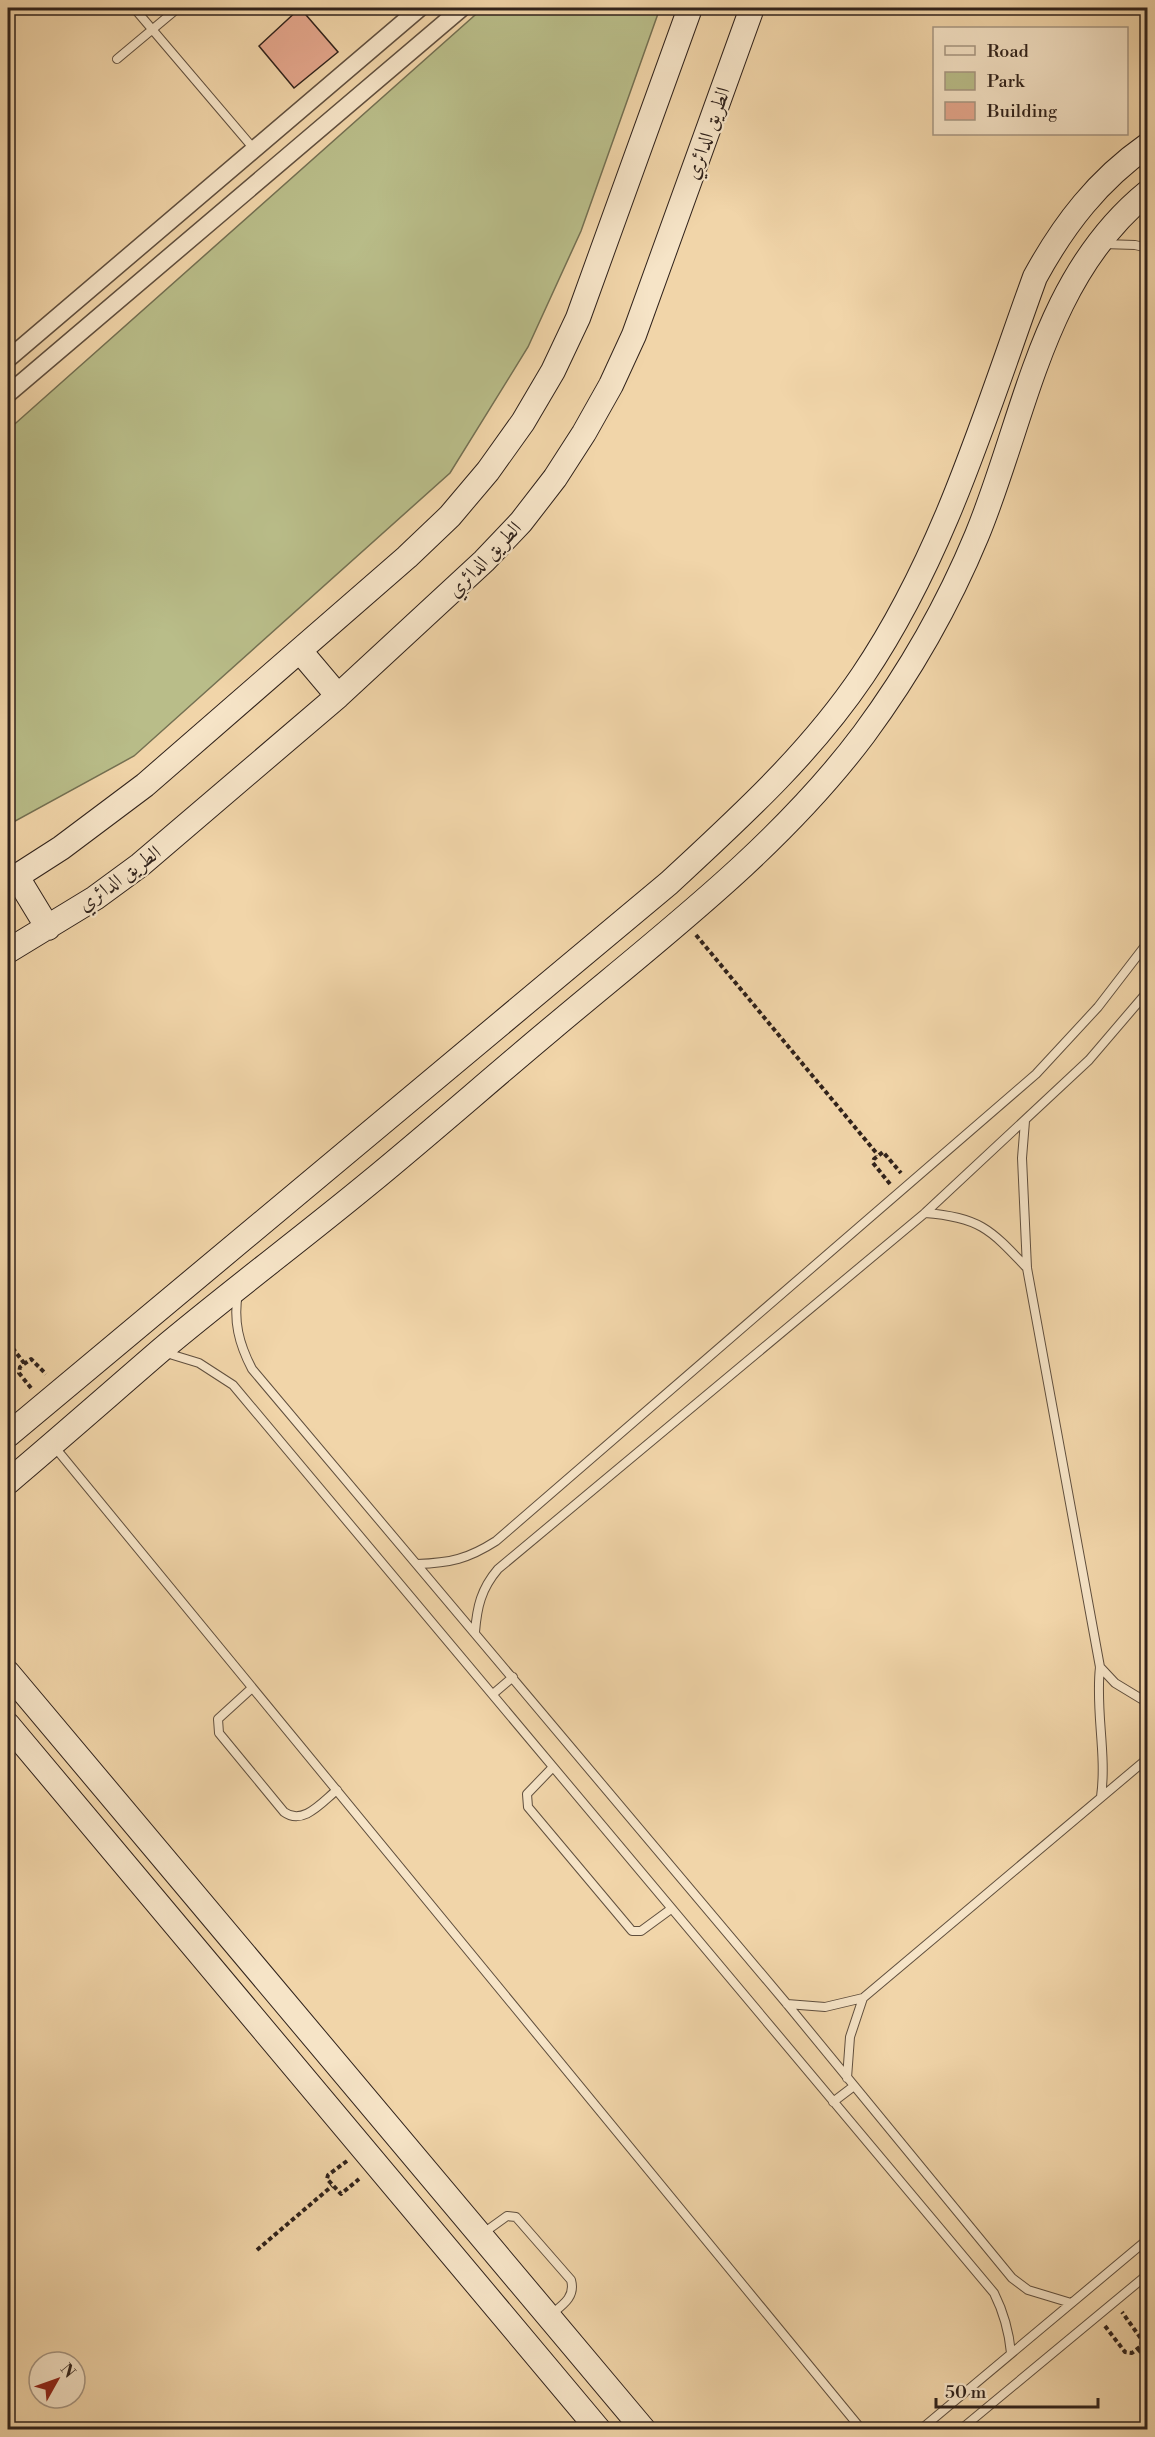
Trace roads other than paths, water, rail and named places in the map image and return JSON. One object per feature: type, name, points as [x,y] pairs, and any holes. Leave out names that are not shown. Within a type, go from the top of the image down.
[{"type":"street","points":[[8,359],[420,8]]},
{"type":"street","points":[[8,394],[462,8]]},
{"type":"street","points":[[48,928],[12,879],[61,848],[137,792],[407,557],[450,516],[488,471],[523,422],[553,371],[579,318],[690,8]]},
{"type":"street","name":"الطريق الدائري","points":[[8,951],[48,928],[140,865],[338,696],[443,600],[521,522],[555,478],[584,433],[611,385],[634,335],[752,8]]},
{"type":"street","points":[[8,1435],[669,883],[748,810],[789,768],[862,676],[894,626],[922,572],[947,516],[1035,277],[1067,223],[1109,176],[1148,145]]},
{"type":"street","points":[[8,1482],[160,1351],[368,1184],[682,918],[774,836],[827,781],[865,733],[928,635],[978,533],[1036,360],[1066,292],[1097,244],[1119,218],[1148,192]]},
{"type":"street","points":[[1009,349],[1036,360]]},
{"type":"street","points":[[300,651],[338,696]]},
{"type":"street","points":[[343,1156],[368,1184]]},
{"type":"street","points":[[44,1403],[53,1444]]},
{"type":"street","points":[[8,1673],[644,2430]]},
{"type":"street","points":[[8,1725],[340,2124],[599,2430]]},
{"type":"street","points":[[340,2124],[367,2101]]},
{"type":"lane","points":[[134,8],[254,149]]},
{"type":"lane","points":[[117,59],[178,8]]},
{"type":"lane","points":[[1097,244],[1135,245],[1148,248]]},
{"type":"lane","points":[[417,1564],[445,1563],[464,1559],[496,1541],[1036,1074],[1098,1007],[1148,942]]},
{"type":"lane","points":[[476,1632],[480,1596],[487,1581],[498,1569],[925,1213],[1089,1059],[1148,991]]},
{"type":"lane","points":[[1025,1121],[1022,1158],[1027,1268],[1100,1667],[1098,1686],[1104,1755],[1101,1797]]},
{"type":"lane","points":[[925,1213],[969,1219],[989,1230],[1027,1268]]},
{"type":"lane","points":[[239,1286],[235,1307],[237,1329],[242,1349],[252,1369],[476,1632],[787,2004],[1012,2278],[1028,2290],[1071,2303]]},
{"type":"lane","points":[[160,1351],[199,1363],[233,1385],[994,2293],[1003,2310],[1008,2327],[1011,2353]]},
{"type":"lane","points":[[53,1444],[862,2430]]},
{"type":"lane","points":[[1100,1667],[1115,1683],[1148,1703]]},
{"type":"lane","points":[[493,1694],[513,1677]]},
{"type":"lane","points":[[252,1688],[218,1719],[219,1733],[284,1812],[291,1817],[299,1818],[337,1790]]},
{"type":"lane","points":[[787,2004],[825,2007],[863,1998],[1148,1758]]},
{"type":"lane","points":[[553,1767],[527,1794],[528,1807],[632,1931],[641,1931],[671,1910]]},
{"type":"lane","points":[[848,2078],[850,2037],[863,1998]]},
{"type":"lane","points":[[833,2102],[854,2086]]},
{"type":"lane","points":[[481,2235],[507,2216],[516,2217],[571,2280],[573,2287],[571,2295],[549,2316]]},
{"type":"lane","points":[[920,2430],[1148,2239]]},
{"type":"lane","points":[[960,2430],[1148,2274]]}]
